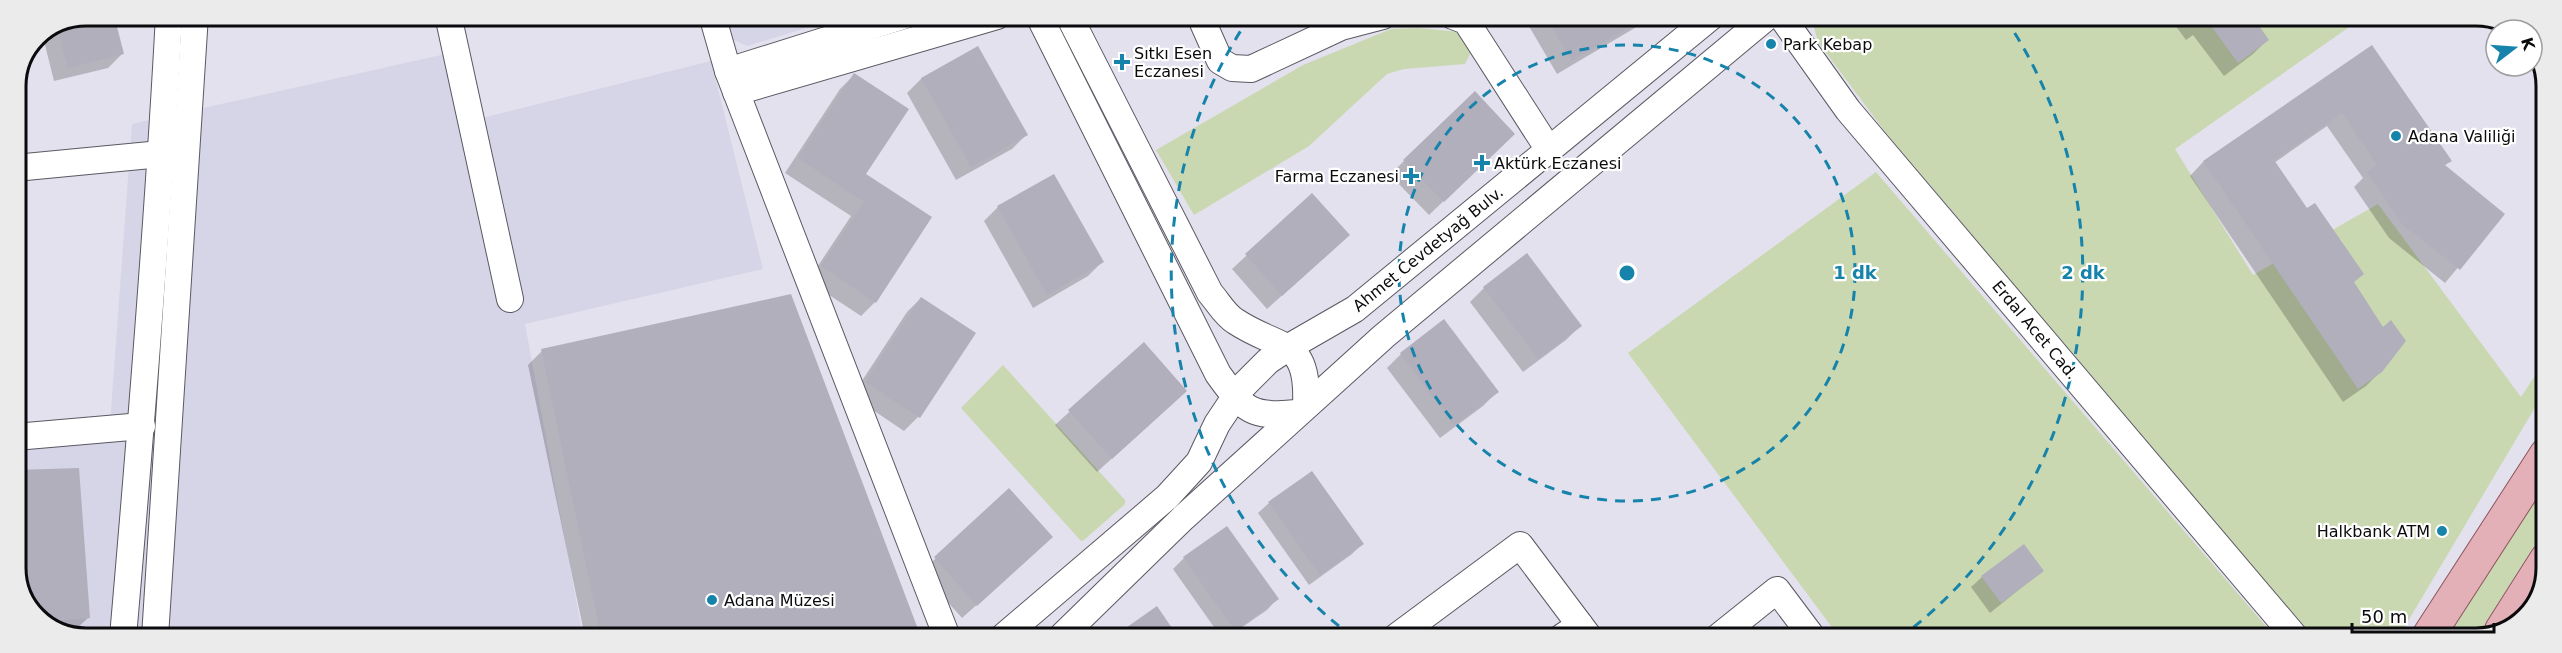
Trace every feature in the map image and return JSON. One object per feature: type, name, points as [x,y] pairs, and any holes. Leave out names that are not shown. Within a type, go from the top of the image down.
[{"type":"main road","points":[[2433,628],[2536,469]]},
{"type":"main road","points":[[2509,617],[2535,576]]},
{"type":"street","points":[[124,628],[142,426],[168,26]]},
{"type":"street","points":[[155,628],[194,26]]},
{"type":"street","points":[[450,26],[510,299]]},
{"type":"street","points":[[715,26],[732,81],[944,628]]},
{"type":"street","points":[[732,81],[877,26]]},
{"type":"street","points":[[732,81],[956,26]]},
{"type":"street","points":[[1044,26],[1218,374],[1234,397],[1250,411],[1272,416],[1301,409]]},
{"type":"street","points":[[1074,26],[1210,293],[1233,320],[1263,338],[1288,346],[1301,362],[1307,382],[1301,409]]},
{"type":"street","points":[[1204,26],[1220,61],[1232,68],[1251,69],[1343,26]]},
{"type":"street","points":[[1469,26],[1549,150]]},
{"type":"street","name":"Ahmet Cevdetyağ Bulv.","points":[[1014,628],[1167,497],[1199,462],[1217,424],[1234,397],[1268,361],[1288,346],[1355,309],[1700,26]]},
{"type":"street","points":[[1070,628],[1183,518],[1384,336],[1756,26]]},
{"type":"street","name":"Erdal Acet Cad.","points":[[1788,26],[1848,110],[2288,628]]},
{"type":"street","points":[[26,167],[161,154]]},
{"type":"street","points":[[26,436],[142,426]]},
{"type":"street","points":[[1416,628],[1520,545],[1574,628]]},
{"type":"street","points":[[1730,628],[1777,590],[1806,628]]},
{"type":"shaded area","points":[[729,26],[813,26],[747,46],[732,39]]},
{"type":"shaded area","points":[[468,49],[482,118],[711,61],[763,269],[525,324],[581,628],[86,628],[63,623],[40,607],[30,590],[26,571],[26,434],[110,424],[132,124]]},
{"type":"green space","points":[[1814,26],[2351,26],[2175,149],[2253,275],[2378,204],[2521,397],[2536,374],[2536,406],[2404,628],[2306,628],[1886,133],[1818,42]]},
{"type":"green space","points":[[1419,28],[1460,32],[1471,52],[1465,64],[1404,69],[1387,74],[1309,146],[1194,215],[1156,150],[1303,65],[1391,29]]},
{"type":"green space","points":[[1876,172],[2267,628],[1833,628],[1628,353]]},
{"type":"green space","points":[[1003,365],[1125,500],[1125,504],[1084,540],[1081,541],[961,408]]},
{"type":"green space","points":[[2536,491],[2536,543],[2483,627],[2450,628]]},
{"type":"building","points":[[117,26],[124,54],[68,68],[58,32],[74,27]]},
{"type":"building","points":[[1551,26],[1631,26],[1572,61]]},
{"type":"building","points":[[2211,26],[2259,26],[2269,40],[2238,63]]},
{"type":"building","points":[[2372,45],[2452,161],[2445,165],[2505,214],[2460,270],[2402,224],[2367,172],[2377,165],[2342,113],[2274,160],[2307,208],[2315,203],[2364,274],[2354,282],[2383,327],[2391,320],[2406,341],[2382,372],[2358,389],[2203,161]]},
{"type":"building","points":[[978,46],[1028,135],[971,167],[921,78]]},
{"type":"building","points":[[854,73],[909,109],[866,174],[932,217],[876,303],[821,266],[864,202],[798,158]]},
{"type":"building","points":[[1475,91],[1515,134],[1444,202],[1403,160]]},
{"type":"building","points":[[1054,174],[1104,262],[1047,295],[997,206]]},
{"type":"building","points":[[1312,193],[1350,235],[1282,296],[1245,254]]},
{"type":"building","points":[[1527,253],[1582,326],[1538,359],[1483,287]]},
{"type":"building","points":[[791,294],[918,628],[599,628],[541,349]]},
{"type":"building","points":[[921,297],[976,333],[920,418],[865,382]]},
{"type":"building","points":[[1444,319],[1499,392],[1454,425],[1400,353]]},
{"type":"building","points":[[1144,342],[1187,391],[1112,459],[1068,410]]},
{"type":"building","points":[[79,468],[90,618],[59,621],[40,607],[30,590],[26,571],[26,470]]},
{"type":"building","points":[[1312,471],[1364,544],[1320,575],[1268,502]]},
{"type":"building","points":[[1009,488],[1053,537],[977,606],[934,557]]},
{"type":"building","points":[[1227,526],[1279,599],[1239,628],[1233,628],[1183,557]]},
{"type":"building","points":[[2024,544],[2044,571],[2001,603],[1981,576]]},
{"type":"building","points":[[1157,606],[1172,628],[1126,628]]},
{"type":"place","name":"Park Kebap","points":[[1771,44]]},
{"type":"place","name":"Sıtkı Esen Eczanesi","points":[[1122,62]]},
{"type":"place","name":"Adana Valiliği","points":[[2396,136]]},
{"type":"place","name":"Aktürk Eczanesi","points":[[1482,163]]},
{"type":"place","name":"Farma Eczanesi","points":[[1411,176]]},
{"type":"place","name":"Halkbank ATM","points":[[2442,531]]},
{"type":"place","name":"Adana Müzesi","points":[[712,600]]}]
